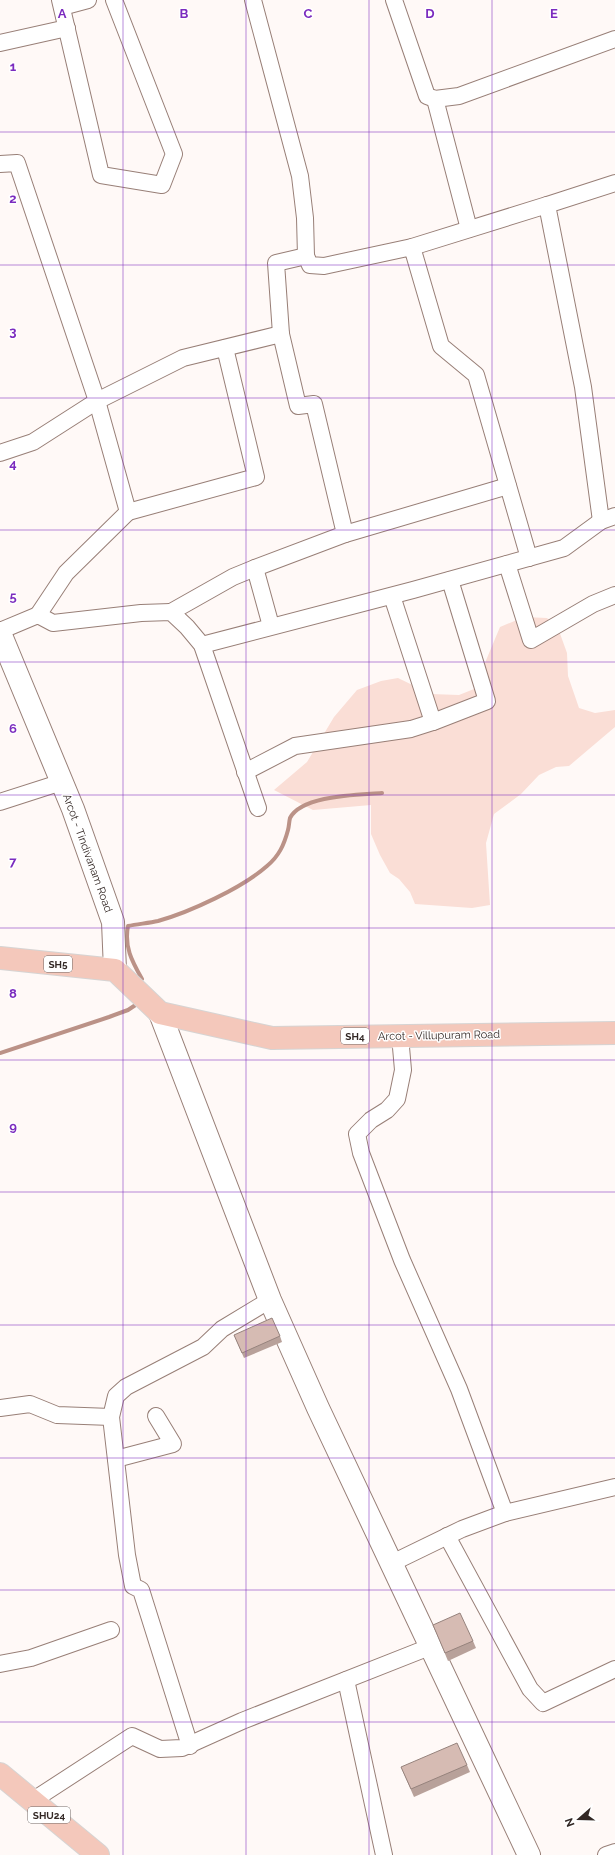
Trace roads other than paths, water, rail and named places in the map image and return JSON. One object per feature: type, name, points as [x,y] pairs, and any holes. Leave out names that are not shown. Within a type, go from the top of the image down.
[{"type":"main road","name":"Arcot - Tindivanam Road","points":[[0,632],[62,782],[113,922],[115,970]]},
{"type":"main road","name":"SH5","points":[[0,958],[115,970]]},
{"type":"main road","points":[[115,970],[160,1013],[270,1300],[318,1408],[530,1855]]},
{"type":"main road","name":"Arcot - Villupuram Road","points":[[160,1013],[272,1038],[615,1033]]},
{"type":"main road","name":"SHU24","points":[[0,1774],[98,1855]]},
{"type":"street","points":[[88,0],[61,3],[101,175],[162,185],[174,154],[114,0]]},
{"type":"street","points":[[253,0],[300,176],[306,256],[310,265],[324,266],[412,247],[615,182]]},
{"type":"street","points":[[394,0],[427,96],[435,99],[459,96],[615,39]]},
{"type":"street","points":[[0,43],[67,28]]},
{"type":"street","points":[[435,99],[469,229]]},
{"type":"street","points":[[0,164],[17,163],[97,401],[128,512]]},
{"type":"street","points":[[202,645],[392,596],[564,548],[608,518],[547,205]]},
{"type":"street","points":[[412,247],[441,346],[476,375],[529,558]]},
{"type":"street","points":[[306,256],[276,263],[281,334],[298,406],[314,404],[345,534]]},
{"type":"street","points":[[0,453],[33,442],[97,401],[183,358],[281,334]]},
{"type":"street","points":[[0,632],[38,615],[66,573],[128,512],[256,477],[225,348]]},
{"type":"street","points":[[38,615],[53,623],[171,612],[233,577],[345,534],[508,486]]},
{"type":"street","points":[[507,564],[531,640],[593,604],[615,595]]},
{"type":"street","points":[[255,568],[271,626]]},
{"type":"street","points":[[245,772],[295,746],[411,730],[487,701],[450,580]]},
{"type":"street","points":[[392,596],[433,722]]},
{"type":"street","points":[[171,612],[187,627],[202,645],[258,808]]},
{"type":"street","points":[[0,802],[62,782]]},
{"type":"street","points":[[400,1036],[403,1070],[397,1099],[387,1110],[371,1120],[357,1134],[361,1153],[402,1260],[459,1389],[505,1513]]},
{"type":"street","points":[[190,1746],[141,1590],[133,1586],[127,1555],[111,1417],[116,1396],[126,1387],[203,1347],[222,1329],[270,1300]]},
{"type":"street","points":[[0,1408],[30,1404],[57,1415],[111,1417]]},
{"type":"street","points":[[116,1459],[173,1444],[156,1416]]},
{"type":"street","points":[[392,1563],[462,1529],[505,1513],[615,1488]]},
{"type":"street","points":[[447,1536],[530,1689],[543,1703],[615,1669]]},
{"type":"street","points":[[0,1664],[31,1658],[111,1630]]},
{"type":"street","points":[[32,1801],[132,1736],[160,1749],[190,1746],[242,1721],[432,1646]]},
{"type":"street","points":[[346,1680],[384,1855]]},
{"type":"street","points":[[606,1855],[615,1852]]},
{"type":"waterway","points":[[142,979],[132,960],[128,947],[128,926],[158,921],[185,912],[244,883],[271,862],[278,854],[283,845],[290,818],[296,810],[306,805],[332,798],[382,793]]},
{"type":"waterway","points":[[0,1053],[109,1017],[128,1010],[137,1004]]}]
